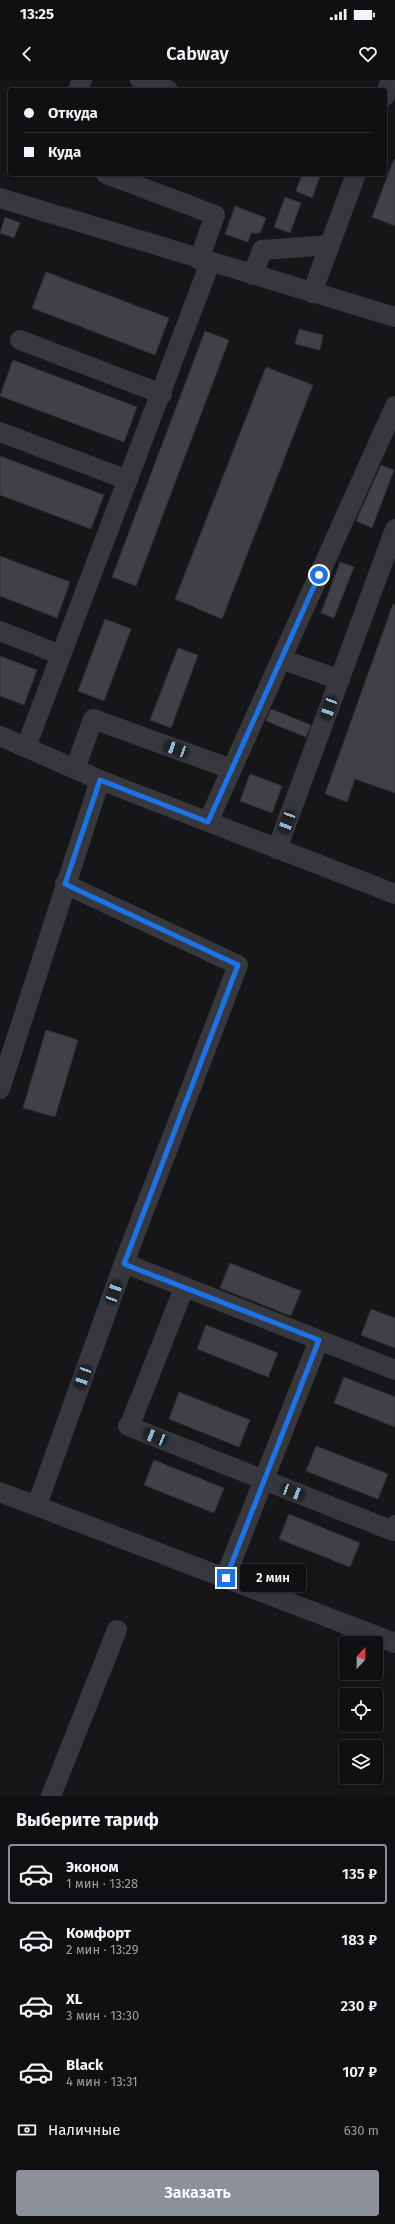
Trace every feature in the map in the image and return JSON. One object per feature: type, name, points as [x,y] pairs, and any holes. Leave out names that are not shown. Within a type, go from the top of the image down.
[{"type":"street","points":[[140,80],[162,88]]},
{"type":"street","points":[[387,91],[391,80]]},
{"type":"street","points":[[26,748],[162,394],[205,261],[215,215],[111,176]]},
{"type":"street","points":[[312,293],[355,176]]},
{"type":"street","points":[[0,198],[395,318]]},
{"type":"street","points":[[253,276],[262,250],[330,245]]},
{"type":"street","points":[[20,340],[162,394]]},
{"type":"street","points":[[208,822],[395,406]]},
{"type":"street","points":[[0,432],[128,480]]},
{"type":"street","points":[[277,849],[395,529]]},
{"type":"street","points":[[0,631],[61,655]]},
{"type":"street","points":[[281,659],[340,680]]},
{"type":"street","points":[[75,769],[93,719],[232,769]]},
{"type":"street","points":[[0,736],[100,780],[277,849],[394,892]]},
{"type":"street","points":[[0,1089],[65,884],[100,780]]},
{"type":"street","points":[[36,1505],[124,1264],[238,965],[65,884]]},
{"type":"street","points":[[124,1264],[395,1370]]},
{"type":"street","points":[[184,1288],[129,1424],[393,1531],[395,1525]]},
{"type":"street","points":[[226,1578],[319,1340]]},
{"type":"street","points":[[0,1492],[395,1643]]},
{"type":"street","points":[[51,1796],[117,1630]]},
{"type":"building","points":[[395,159],[395,226],[372,217]]},
{"type":"building","points":[[301,176],[320,176],[312,198],[296,191]]},
{"type":"building","points":[[285,197],[301,203],[290,233],[274,227]]},
{"type":"building","points":[[235,206],[266,218],[260,233],[251,233],[248,242],[225,234]]},
{"type":"building","points":[[5,217],[20,223],[14,238],[0,233]]},
{"type":"building","points":[[46,272],[169,318],[155,355],[32,308]]},
{"type":"building","points":[[299,329],[323,335],[320,350],[295,344]]},
{"type":"building","points":[[205,331],[229,340],[136,586],[112,577]]},
{"type":"building","points":[[13,360],[137,407],[124,442],[0,396]]},
{"type":"building","points":[[266,367],[313,385],[222,619],[175,599]]},
{"type":"building","points":[[0,456],[104,495],[91,529],[0,495]]},
{"type":"building","points":[[381,465],[394,470],[372,528],[356,521]]},
{"type":"building","points":[[0,556],[70,582],[57,618],[0,596]]},
{"type":"building","points":[[340,562],[354,567],[334,618],[321,613]]},
{"type":"building","points":[[393,604],[395,605],[395,793],[355,779],[347,802],[325,794]]},
{"type":"building","points":[[105,619],[131,629],[104,701],[78,691]]},
{"type":"building","points":[[178,648],[198,655],[171,728],[150,720]]},
{"type":"building","points":[[0,656],[37,670],[24,705],[0,696]]},
{"type":"building","points":[[271,709],[311,725],[306,737],[266,721]]},
{"type":"building","points":[[250,774],[282,786],[272,813],[240,801]]},
{"type":"building","points":[[46,1030],[78,1040],[55,1117],[23,1108]]},
{"type":"building","points":[[230,1263],[301,1291],[291,1316],[220,1288]]},
{"type":"building","points":[[371,1309],[395,1318],[395,1348],[361,1335]]},
{"type":"building","points":[[206,1325],[278,1353],[268,1377],[197,1349]]},
{"type":"building","points":[[344,1377],[395,1397],[395,1427],[334,1403]]},
{"type":"building","points":[[179,1392],[250,1420],[239,1447],[169,1419]]},
{"type":"building","points":[[316,1446],[388,1474],[378,1499],[306,1471]]},
{"type":"building","points":[[154,1460],[224,1488],[214,1513],[144,1485]]},
{"type":"building","points":[[289,1514],[360,1543],[350,1567],[279,1539]]},
{"type":"route","points":[[226,1578],[319,1340],[124,1264],[238,965],[65,884],[100,780],[208,822],[319,575]]}]
